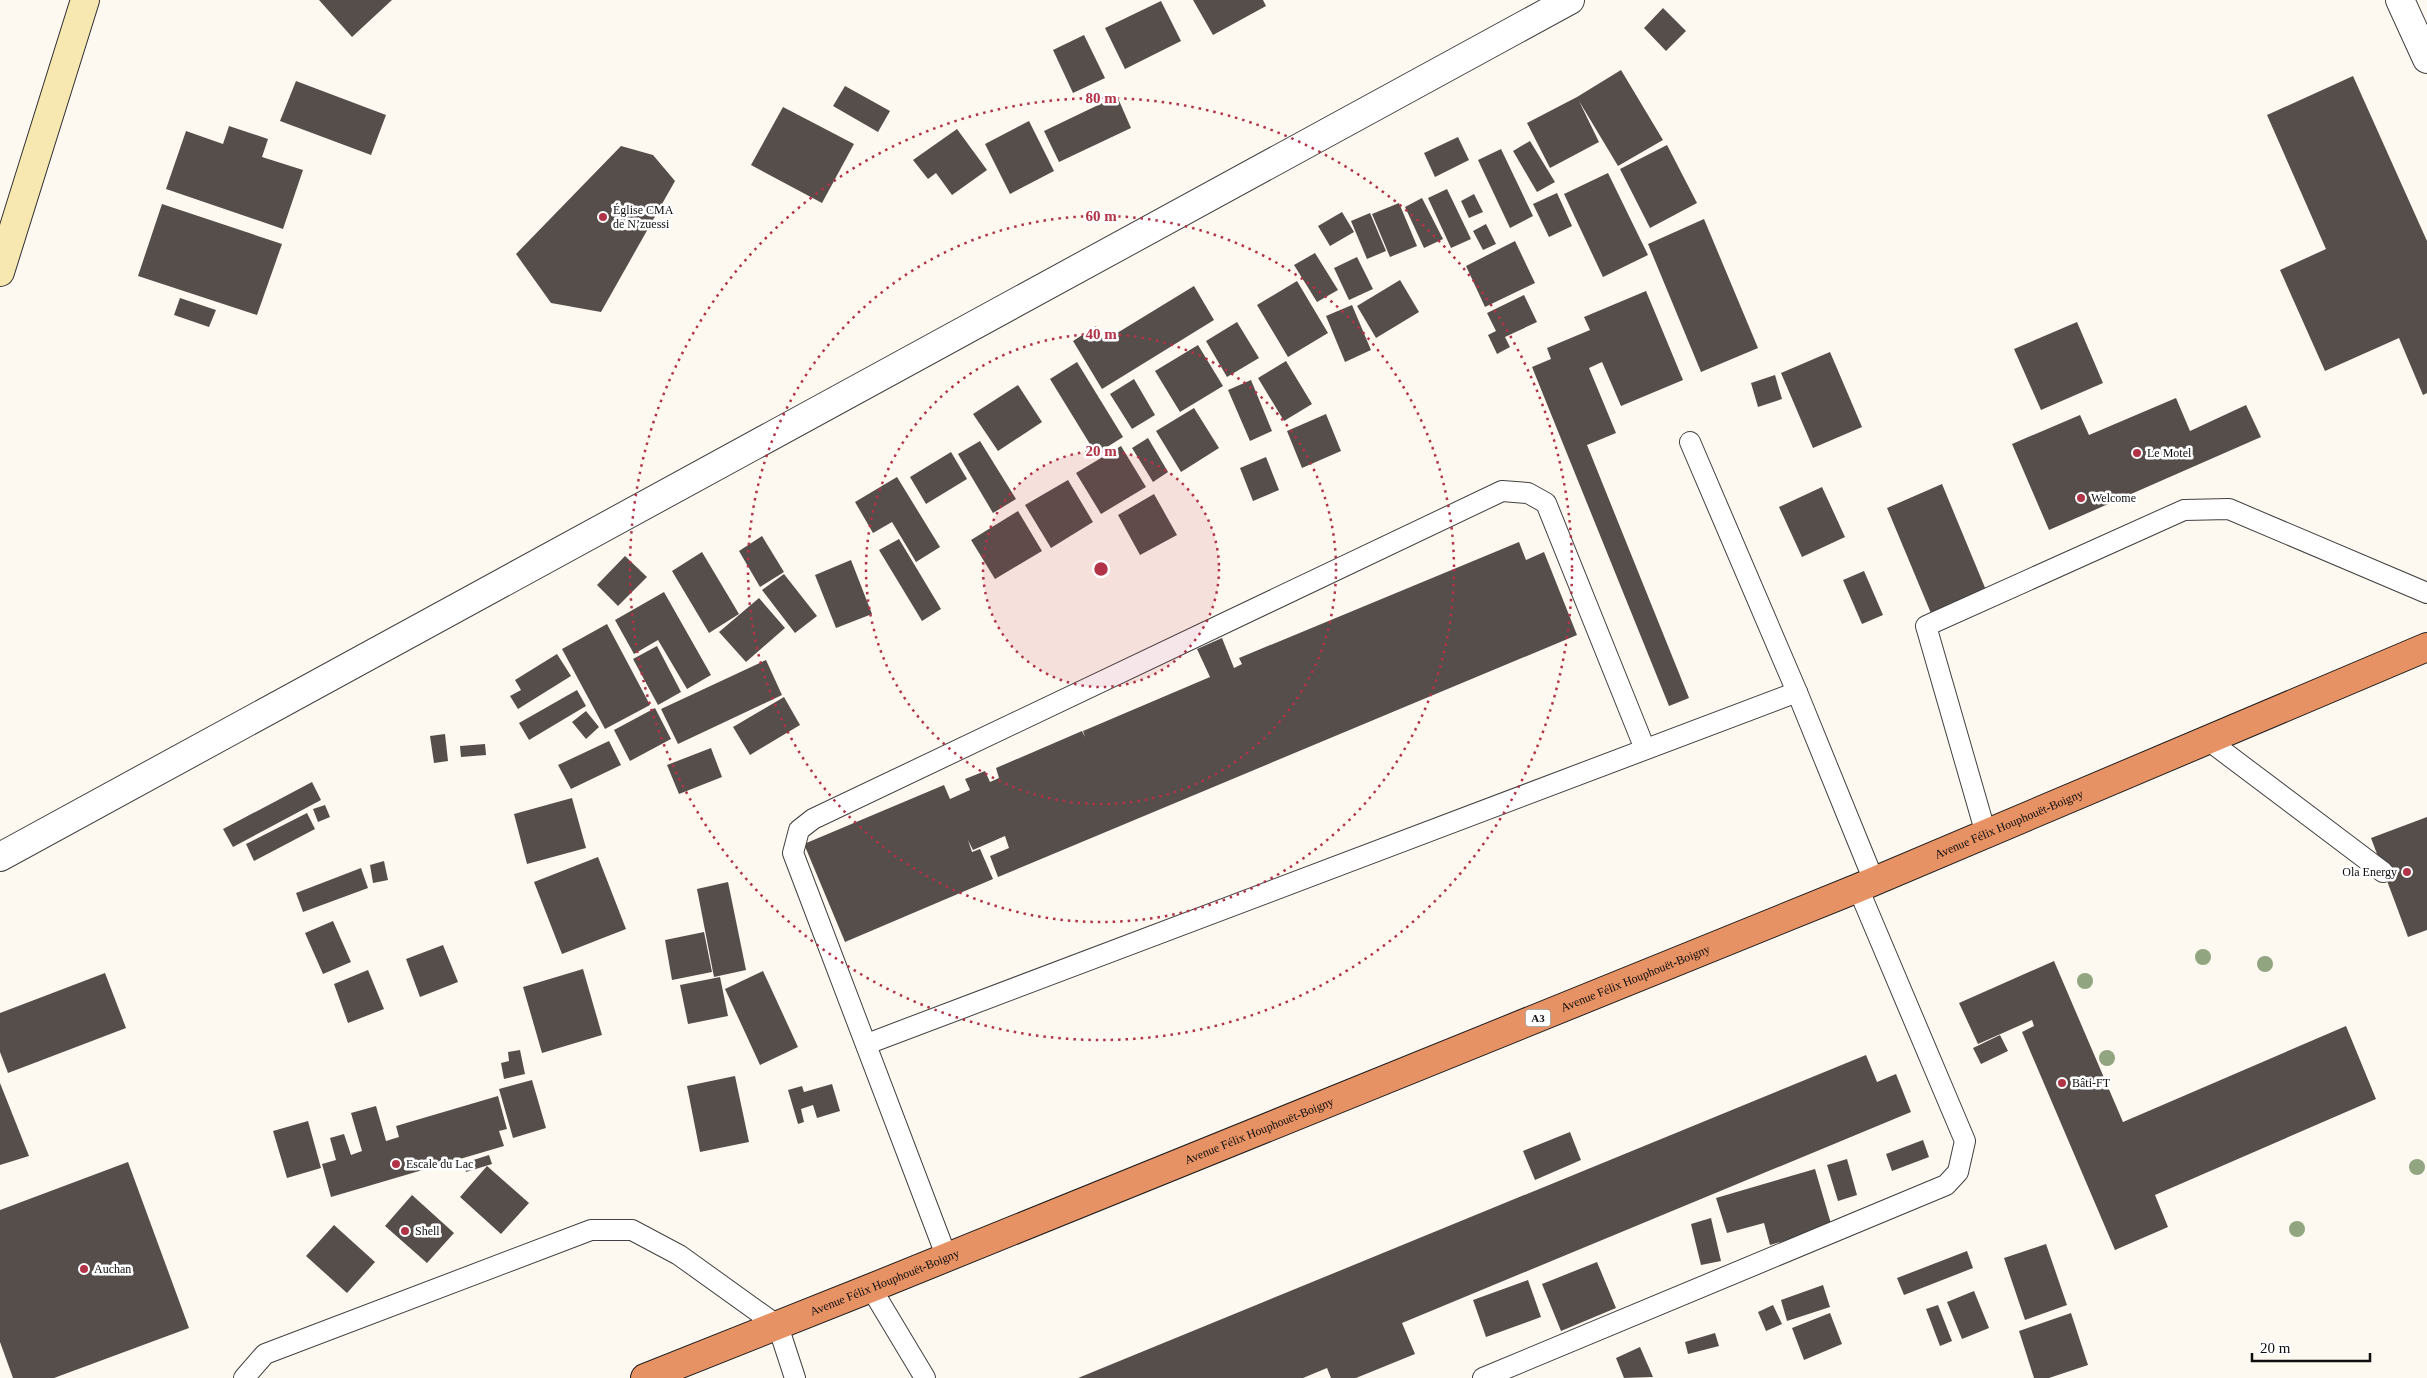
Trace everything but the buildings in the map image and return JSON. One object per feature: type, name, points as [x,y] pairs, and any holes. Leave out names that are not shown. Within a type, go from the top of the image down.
[{"type":"highway","name":"Avenue Félix Houphouët-Boigny","points":[[644,1378],[947,1258],[1866,885],[2427,647]]},
{"type":"street","points":[[0,272],[85,0]]},
{"type":"street","points":[[0,857],[1570,0]]},
{"type":"street","points":[[2400,0],[2427,60]]},
{"type":"lane","points":[[1483,1378],[1946,1185],[1958,1172],[1964,1141],[1866,885],[1797,692],[1690,442]]},
{"type":"lane","points":[[947,1258],[793,853],[799,830],[813,819],[1502,490],[1528,493],[1546,503],[1645,749]]},
{"type":"lane","points":[[1986,834],[1926,626],[2184,510],[2229,509],[2427,593]]},
{"type":"lane","points":[[867,1044],[1797,692]]},
{"type":"lane","points":[[2208,740],[2383,872]]},
{"type":"lane","points":[[244,1378],[265,1354],[591,1230],[632,1230],[679,1255],[778,1326],[795,1378]]},
{"type":"lane","points":[[871,1288],[925,1378]]},
{"type":"place","name":"Église CMA de N’zuessi","points":[[603,217]]},
{"type":"place","name":"Le Motel","points":[[2137,453]]},
{"type":"place","name":"Welcome","points":[[2081,498]]},
{"type":"place","name":"Ola Energy","points":[[2407,872]]},
{"type":"place","name":"Bâti-FT","points":[[2062,1083]]},
{"type":"place","name":"Escale du Lac","points":[[396,1164]]},
{"type":"place","name":"Shell","points":[[405,1231]]},
{"type":"place","name":"Auchan","points":[[84,1269]]}]
